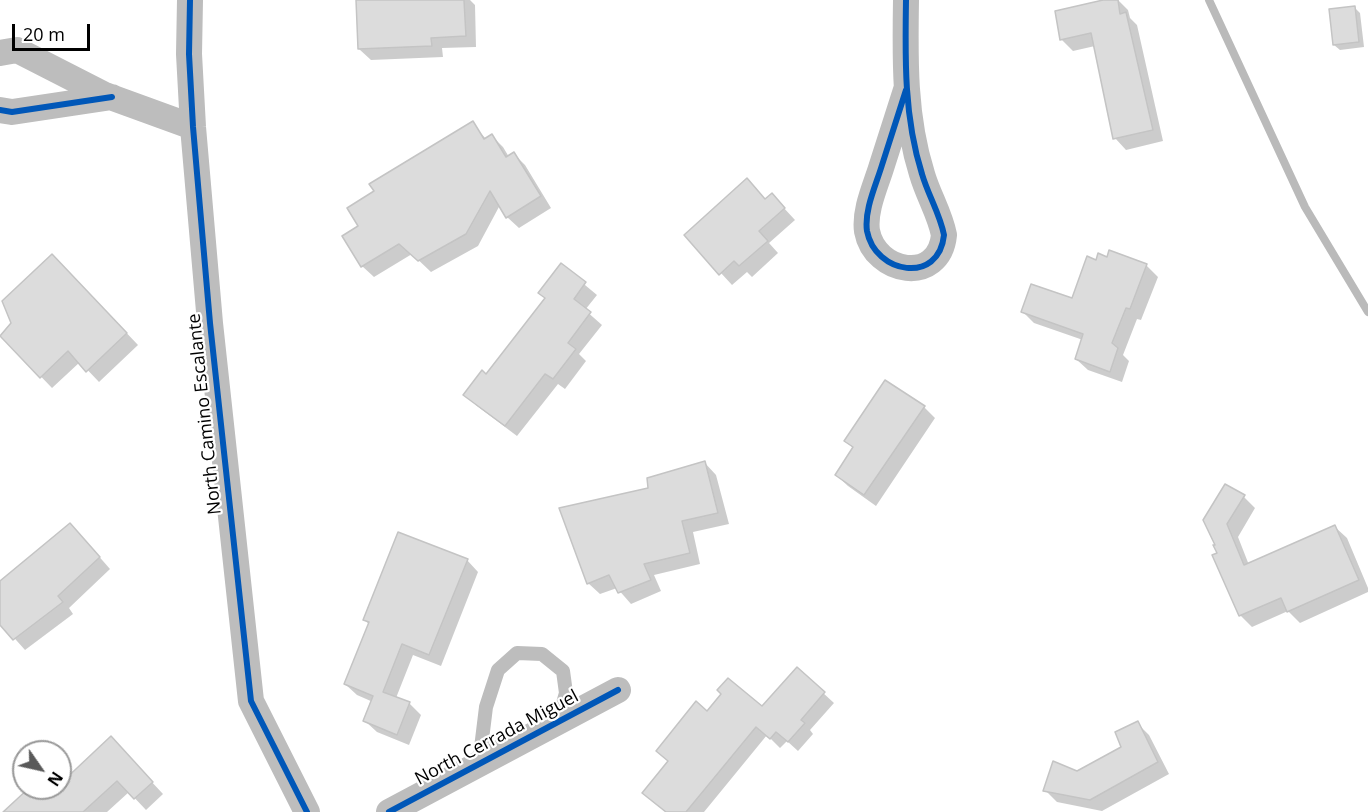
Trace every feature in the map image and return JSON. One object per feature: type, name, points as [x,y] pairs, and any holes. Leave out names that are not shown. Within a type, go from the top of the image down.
[{"type":"street","name":"North Camino Escalante","points":[[190,0],[189,54],[193,127],[210,323],[251,701],[307,812]]},
{"type":"street","points":[[906,0],[906,90],[913,140],[922,174],[942,224],[944,235],[938,255],[928,264],[916,268],[902,267],[880,255],[867,232],[871,201],[906,90]]},
{"type":"street","points":[[0,53],[17,50],[112,97],[193,127]]},
{"type":"street","points":[[0,110],[12,112],[112,97]]},
{"type":"street","name":"North Cerrada Miguel","points":[[389,812],[618,690]]},
{"type":"lane","points":[[479,764],[486,706],[498,670],[517,652],[542,654],[563,671],[566,693],[558,722]]},
{"type":"building","points":[[356,0],[464,0],[466,36],[431,38],[432,46],[358,49]]},
{"type":"building","points":[[1103,0],[1118,0],[1120,14],[1126,12],[1153,130],[1113,139],[1091,33],[1060,40],[1055,11]]},
{"type":"building","points":[[1355,6],[1359,42],[1333,45],[1329,9]]},
{"type":"building","points":[[473,121],[484,139],[492,134],[506,157],[514,152],[541,196],[506,218],[490,191],[466,234],[418,261],[399,244],[361,267],[342,236],[358,226],[347,208],[374,191],[369,184]]},
{"type":"building","points":[[747,178],[765,199],[772,193],[785,208],[759,231],[768,241],[739,266],[734,261],[719,275],[684,235]]},
{"type":"building","points":[[1109,250],[1147,264],[1130,309],[1126,308],[1112,343],[1118,348],[1110,372],[1075,359],[1083,334],[1021,312],[1031,284],[1072,298],[1087,256],[1096,260],[1098,253],[1107,257]]},
{"type":"building","points":[[52,254],[127,333],[86,372],[68,351],[40,378],[0,336],[11,323],[2,301]]},
{"type":"building","points":[[561,263],[586,282],[574,299],[591,312],[568,343],[576,349],[553,379],[545,374],[505,426],[463,395],[482,370],[486,374],[545,298],[538,293]]},
{"type":"building","points":[[885,380],[925,406],[864,495],[835,475],[853,447],[844,441]]},
{"type":"building","points":[[705,461],[718,513],[682,521],[690,553],[644,564],[651,580],[618,593],[609,575],[587,584],[559,508],[648,488],[647,478]]},
{"type":"building","points":[[1225,484],[1245,495],[1227,524],[1244,565],[1335,525],[1359,580],[1287,612],[1281,598],[1239,616],[1212,555],[1217,553],[1213,545],[1215,545],[1203,520]]},
{"type":"building","points":[[70,523],[100,557],[58,596],[63,602],[13,640],[0,625],[0,581]]},
{"type":"building","points":[[398,532],[468,559],[429,655],[402,644],[383,692],[410,702],[397,735],[363,721],[373,696],[344,684],[369,622],[363,620]]},
{"type":"building","points":[[797,667],[825,692],[801,720],[805,723],[788,742],[776,732],[770,739],[756,727],[686,812],[666,812],[642,793],[668,761],[656,751],[696,701],[707,711],[721,694],[717,690],[728,678],[762,706]]},
{"type":"building","points":[[1138,721],[1158,762],[1090,800],[1043,791],[1053,761],[1077,771],[1121,747],[1115,732]]},
{"type":"building","points":[[111,736],[153,782],[134,799],[117,781],[83,812],[3,812],[16,800],[72,800],[72,773]]},
{"type":"waterway","points":[[1209,0],[1305,207],[1368,312]]},
{"type":"cycle path","points":[[190,0],[189,54],[193,127],[210,323],[251,701],[307,812]]},
{"type":"cycle path","points":[[906,0],[906,66],[912,131],[922,174],[944,235],[940,251],[931,262],[920,267],[907,268],[882,257],[872,246],[867,231],[867,215],[871,198],[906,90]]},
{"type":"cycle path","points":[[0,110],[12,112],[112,97]]},
{"type":"cycle path","points":[[389,812],[618,690]]}]
